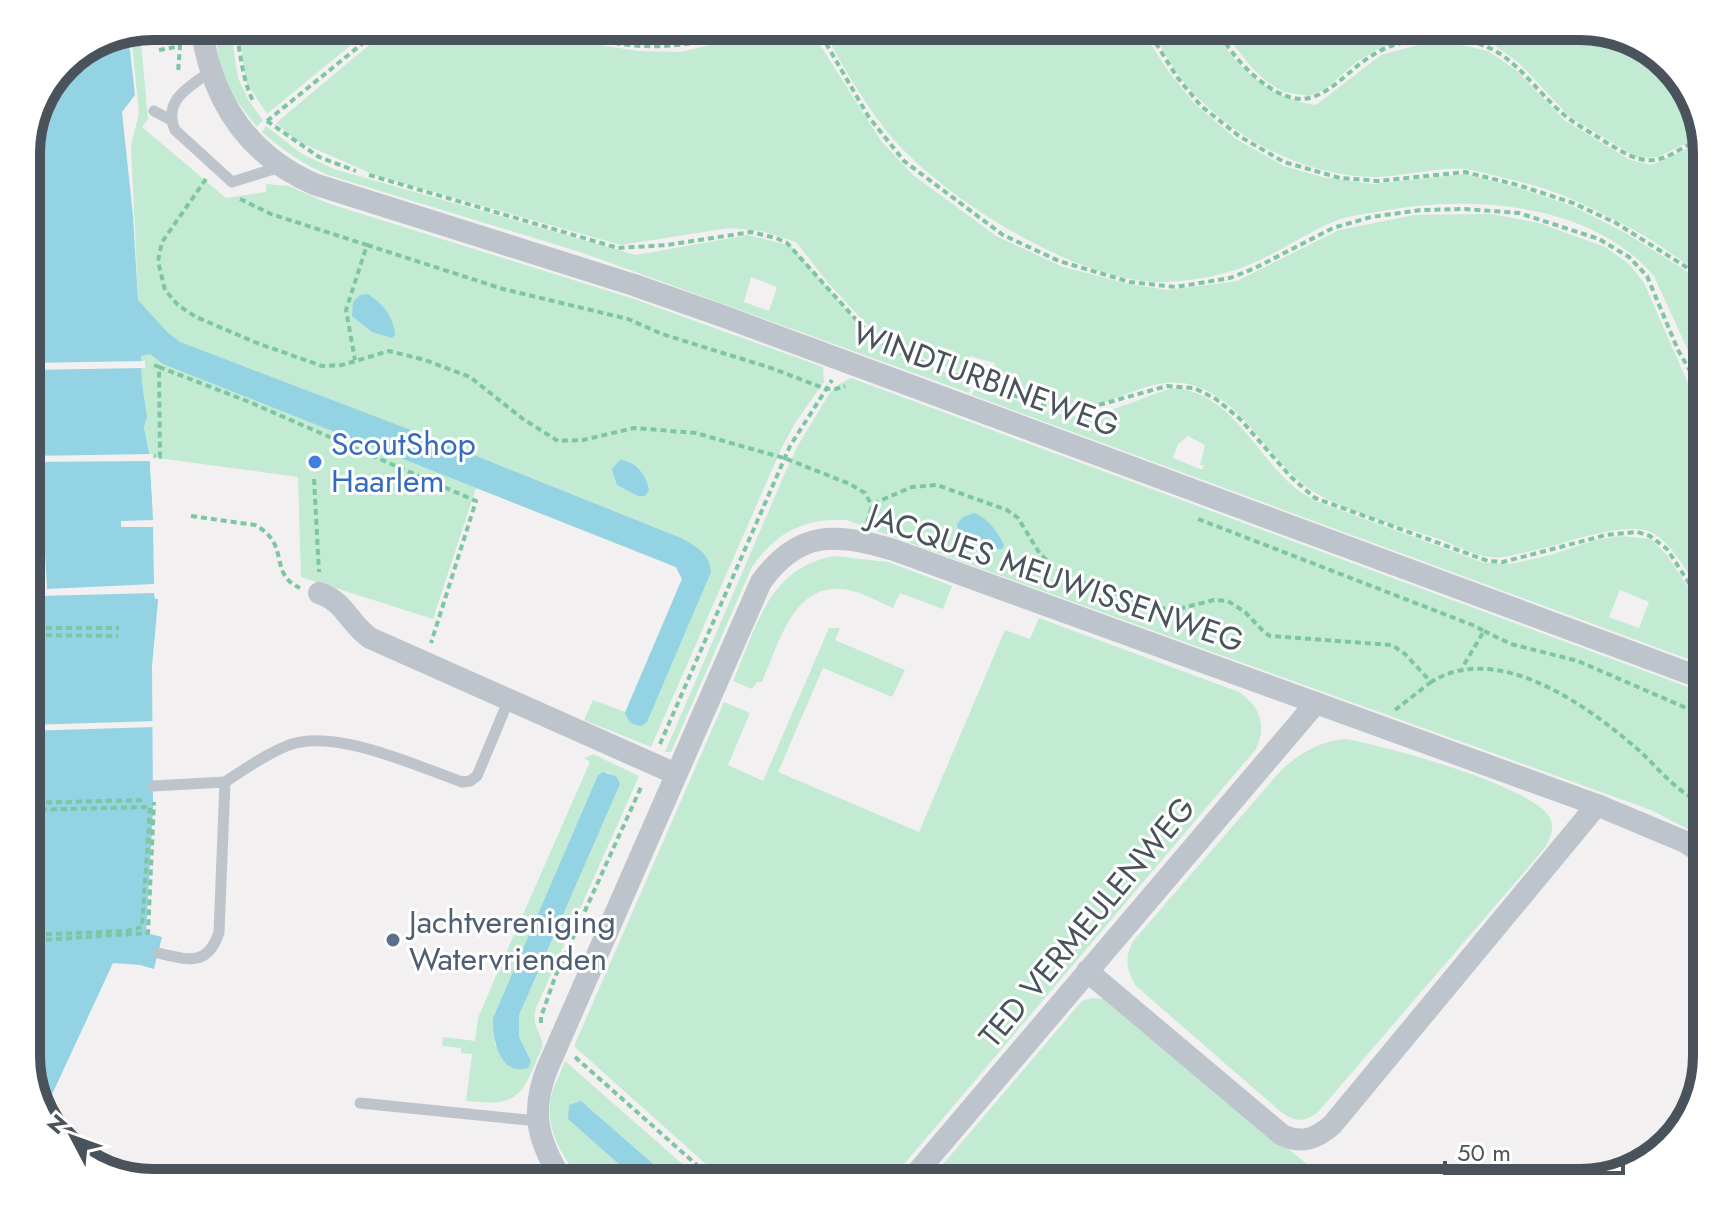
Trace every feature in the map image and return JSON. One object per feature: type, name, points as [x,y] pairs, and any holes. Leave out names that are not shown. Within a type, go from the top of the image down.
[{"type":"street","name":"WINDTURBINEWEG","points":[[204,40],[210,72],[221,98],[248,137],[295,175],[335,192],[634,285],[1693,675]]},
{"type":"street","name":"JACQUES MEUWISSENWEG","points":[[537,1121],[539,1091],[547,1069],[752,600],[780,558],[806,543],[838,537],[894,550],[1597,805],[1693,847]]},
{"type":"street","points":[[319,593],[338,601],[357,630],[370,638],[676,774]]},
{"type":"street","name":"TED VERMEULENWEG","points":[[920,1169],[1316,703]]},
{"type":"street","points":[[1087,971],[1282,1135],[1294,1141],[1306,1140],[1320,1135],[1332,1125],[1597,805]]},
{"type":"street","points":[[537,1121],[544,1148],[555,1169]]},
{"type":"lane","points":[[210,72],[174,101],[171,120],[175,130],[232,182],[281,166]]},
{"type":"lane","points":[[154,111],[171,120]]},
{"type":"lane","points":[[153,786],[225,782],[262,758],[291,745],[318,740],[344,743],[462,782],[470,781],[477,776],[509,699]]},
{"type":"lane","points":[[158,953],[185,959],[201,957],[214,948],[219,932],[225,782]]},
{"type":"lane","points":[[360,1103],[537,1121]]},
{"type":"path","points":[[177,40],[180,46]]},
{"type":"path","points":[[237,40],[244,83],[257,110]]},
{"type":"path","points":[[367,40],[269,120],[319,157],[618,248],[667,245],[751,232],[776,238],[787,243],[809,265],[875,338],[911,358],[1049,408],[1064,410],[1094,408],[1167,386],[1194,388],[1216,399],[1240,419],[1291,477],[1315,498],[1488,561],[1503,562],[1606,535],[1637,532],[1650,536],[1667,549],[1693,589]]},
{"type":"path","points":[[596,40],[653,47],[699,44],[712,40]]},
{"type":"path","points":[[824,40],[868,116],[904,161],[1003,235],[1059,261],[1130,282],[1176,287],[1230,278],[1333,228],[1371,217],[1421,210],[1519,213],[1599,239],[1629,257],[1647,276],[1678,350],[1693,376]]},
{"type":"path","points":[[1154,40],[1177,77],[1201,106],[1239,136],[1284,162],[1340,178],[1378,181],[1465,172],[1518,185],[1573,203],[1616,223],[1693,271]]},
{"type":"path","points":[[1226,40],[1240,61],[1275,91],[1294,99],[1310,99],[1378,51],[1425,40]]},
{"type":"path","points":[[1445,40],[1476,42],[1500,53],[1567,117],[1624,153],[1643,160],[1658,160],[1692,144]]},
{"type":"path","points":[[214,168],[159,251],[159,273],[171,298],[196,317],[301,360],[332,366],[380,352],[396,352],[470,377],[523,419],[558,441],[583,440],[634,428],[696,433],[784,458],[857,487],[868,497],[872,506]]},
{"type":"path","points":[[232,182],[240,199],[260,209],[367,245],[503,289],[628,319],[662,334],[771,368],[826,389],[845,386],[854,389]]},
{"type":"path","points":[[355,360],[346,310],[367,245]]},
{"type":"path","points":[[784,458],[842,360]]},
{"type":"path","points":[[154,456],[160,457],[157,366],[247,401],[476,501],[425,661]]},
{"type":"path","points":[[191,516],[255,525],[264,530],[279,550],[280,565],[288,581],[319,593],[314,479]]},
{"type":"path","points":[[861,540],[872,506],[886,497],[928,484],[947,488],[1007,510],[1018,518],[1040,554],[1076,580],[1158,608],[1178,609],[1214,600],[1228,601],[1245,612],[1270,636],[1392,645],[1400,649],[1431,682]]},
{"type":"path","points":[[1188,515],[1457,617],[1511,644],[1578,661],[1693,711]]},
{"type":"path","points":[[40,628],[119,628]]},
{"type":"path","points":[[1462,668],[1484,631]]},
{"type":"path","points":[[40,635],[118,636]]},
{"type":"path","points":[[1386,728],[1391,714],[1445,674],[1462,668],[1497,670],[1579,702],[1634,746],[1679,789],[1693,797]]},
{"type":"path","points":[[40,803],[154,799],[148,933],[40,937]]},
{"type":"path","points":[[40,810],[150,807],[142,927],[127,931],[40,937]]},
{"type":"green space","points":[[216,40],[232,40],[238,78],[263,120],[257,127],[230,92]]},
{"type":"green space","points":[[240,40],[357,40],[267,114],[246,82]]},
{"type":"green space","points":[[375,40],[584,40],[638,51],[681,52],[730,40],[817,40],[881,141],[913,175],[996,236],[1063,267],[1129,284],[1168,290],[1237,281],[1339,230],[1414,215],[1491,214],[1539,223],[1605,247],[1629,264],[1644,283],[1693,393],[1693,581],[1659,537],[1639,529],[1609,531],[1506,557],[1495,557],[1477,554],[1347,509],[1299,481],[1224,401],[1192,385],[1162,383],[1104,402],[1074,408],[1039,402],[981,380],[982,374],[992,376],[995,363],[970,356],[969,369],[976,372],[974,378],[879,338],[830,285],[796,242],[761,231],[729,228],[621,245],[377,176],[297,141],[276,123]]},
{"type":"green space","points":[[625,40],[682,40],[654,42]]},
{"type":"green space","points":[[829,40],[1148,40],[1194,103],[1236,139],[1284,166],[1322,177],[1373,184],[1465,174],[1572,206],[1624,232],[1693,275],[1693,361],[1654,276],[1627,251],[1596,232],[1562,218],[1525,209],[1449,204],[1356,215],[1325,225],[1237,269],[1178,281],[1132,279],[1093,269],[1013,232],[938,181],[908,155],[885,129]]},
{"type":"green space","points":[[1157,40],[1220,40],[1255,79],[1283,96],[1316,105],[1381,55],[1418,45],[1453,43],[1488,51],[1516,70],[1564,120],[1630,160],[1652,165],[1693,146],[1693,268],[1623,224],[1564,196],[1524,183],[1461,169],[1374,177],[1346,175],[1291,160],[1239,132],[1216,114],[1177,73]]},
{"type":"green space","points":[[1230,40],[1405,40],[1378,49],[1356,62],[1327,88],[1309,96],[1284,92],[1252,68]]},
{"type":"green space","points":[[1469,40],[1595,41],[1630,52],[1655,68],[1678,96],[1692,140],[1658,157],[1638,158],[1570,117],[1519,63],[1493,44]]},
{"type":"green space","points":[[141,41],[148,119],[142,127],[226,198],[266,192],[266,184],[289,186],[327,203],[634,299],[823,367],[824,382],[781,449],[651,747],[584,720],[593,700],[625,712],[682,579],[676,567],[476,488],[433,619],[301,577],[298,477],[150,457],[144,427],[147,416],[142,383],[131,146],[139,113],[132,42]]},
{"type":"green space","points":[[266,126],[302,154],[334,169],[636,255],[748,235],[791,246],[873,340],[910,360],[972,382],[969,393],[583,253],[328,175],[293,156],[262,132]],"holes":[[[751,277],[777,287],[769,311],[744,302]]]},
{"type":"green space","points":[[851,378],[1693,689],[1693,832],[1651,810],[846,520],[804,525],[781,537],[761,555],[752,567],[671,752],[665,752],[797,447],[836,386]]},
{"type":"green space","points":[[976,384],[1038,409],[1077,416],[1113,409],[1173,388],[1193,392],[1227,412],[1281,474],[1305,495],[1484,563],[1510,564],[1551,555],[1595,540],[1621,536],[1651,539],[1667,555],[1693,595],[1693,661],[972,395]],"holes":[[[1188,436],[1205,445],[1200,465],[1204,465],[1202,470],[1173,458],[1178,444]],[[1620,590],[1649,602],[1639,628],[1609,617]]]},
{"type":"green space","points":[[834,556],[888,562],[952,586],[943,609],[900,593],[893,608],[854,591],[824,590],[810,597],[789,621],[762,682],[757,682],[752,689],[733,681],[758,621],[779,587],[794,573]]},
{"type":"green space","points":[[1039,618],[1239,692],[1260,717],[1261,732],[1256,749],[900,1169],[711,1169],[575,1044],[724,702],[750,713],[728,765],[763,781],[829,628],[840,628],[835,640],[905,670],[892,697],[823,668],[778,772],[919,832],[1005,630],[1030,639]]},
{"type":"green space","points":[[1346,739],[1458,769],[1490,781],[1540,807],[1551,820],[1552,831],[1544,849],[1318,1112],[1300,1120],[1281,1112],[1136,986],[1128,969],[1128,957],[1134,940],[1283,768],[1312,748]]},
{"type":"green space","points":[[593,754],[639,776],[536,1008],[535,1021],[542,1048],[529,1077],[517,1094],[509,1099],[499,1102],[466,1101],[472,1054],[461,1053],[461,1048],[442,1046],[443,1037],[475,1041],[478,1018],[590,762],[584,758]],"holes":[[[607,772],[616,776],[519,1015],[519,1037],[531,1061],[509,1065],[495,1044],[493,1018],[598,775]]]},
{"type":"green space","points":[[1103,999],[1117,1004],[1313,1169],[939,1169],[1082,1001]]},
{"type":"green space","points":[[565,1061],[688,1169],[659,1169],[581,1101],[568,1119],[624,1169],[573,1169],[557,1143],[550,1121],[554,1088]]},
{"type":"water","points":[[126,44],[135,95],[122,112],[138,300],[167,332],[180,342],[681,538],[705,555],[711,572],[647,722],[641,726],[635,724],[629,721],[625,713],[682,579],[676,567],[163,364],[150,354],[141,356],[147,416],[144,427],[149,452],[159,590],[152,666],[153,810],[146,933],[162,937],[154,969],[113,963],[49,1100],[40,1063],[40,146],[44,124],[63,84],[96,55]]},
{"type":"water","points":[[368,294],[390,317],[395,335],[392,338],[372,332],[352,316],[353,302],[360,295]]},
{"type":"water","points":[[620,460],[636,466],[643,475],[649,491],[645,496],[638,496],[617,485],[612,469]]},
{"type":"water","points":[[974,513],[992,526],[1004,545],[1002,549],[980,548],[959,539],[957,524],[963,517]]},
{"type":"water","points":[[603,772],[616,776],[620,784],[519,1015],[519,1037],[531,1061],[528,1068],[511,1067],[504,1061],[496,1045],[493,1018],[598,775]]},
{"type":"water","points":[[581,1101],[659,1169],[624,1169],[568,1119],[569,1105]]},
{"type":"pier","points":[[145,361],[145,368],[40,370],[40,363]]},
{"type":"pier","points":[[153,454],[160,599],[155,599],[154,593],[40,596],[40,554],[45,554],[47,589],[154,584],[153,527],[121,527],[121,521],[153,520],[150,461],[40,462],[40,456]]},
{"type":"pier","points":[[156,721],[155,727],[40,731],[40,725]]},
{"type":"place","name":"ScoutShop Haarlem","points":[[315,462]]},
{"type":"place","name":"Jachtvereniging Watervrienden","points":[[393,940]]}]
